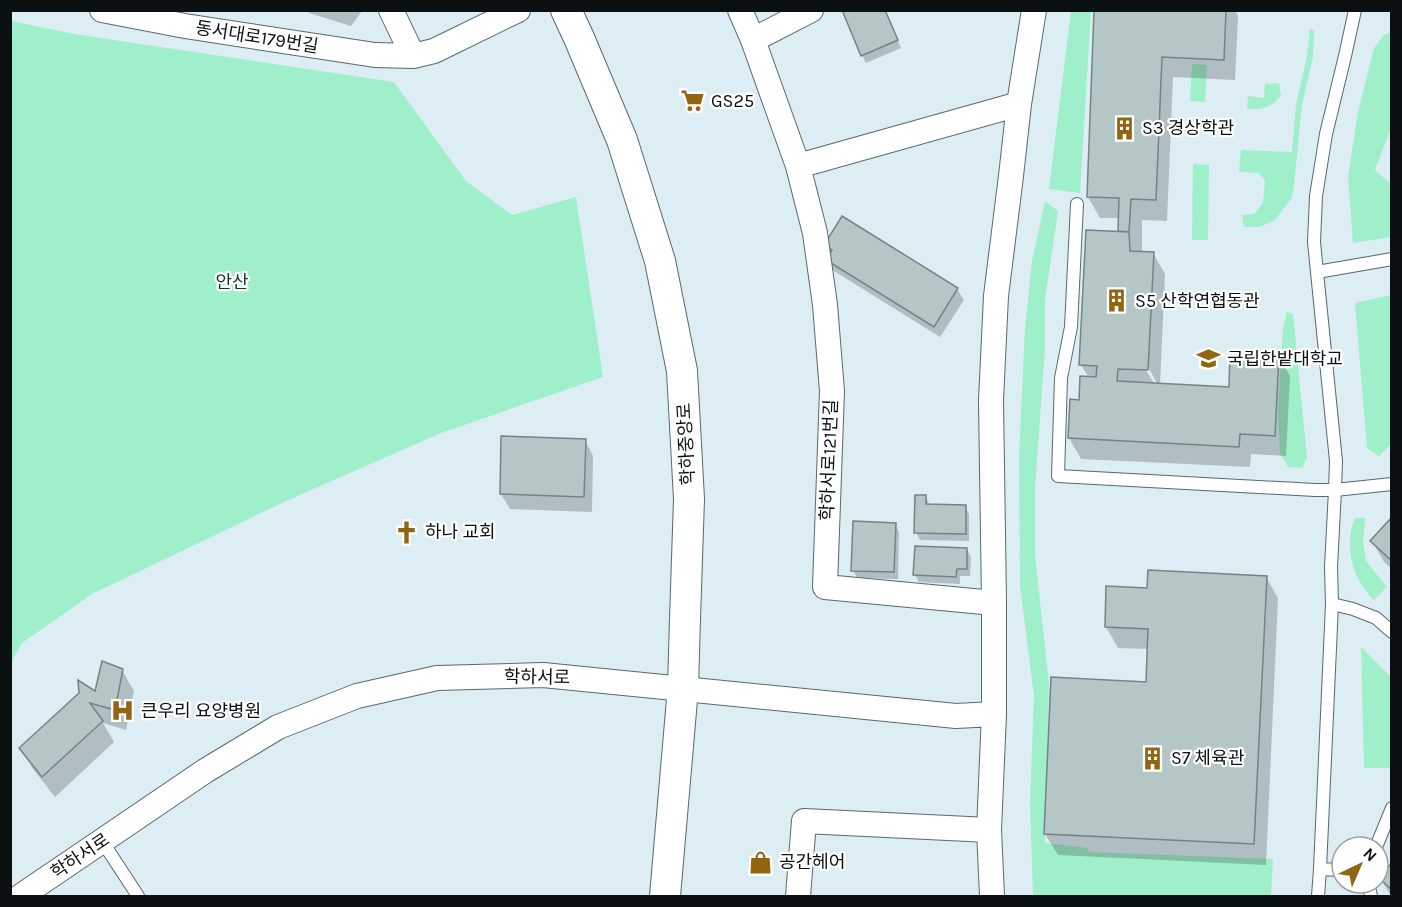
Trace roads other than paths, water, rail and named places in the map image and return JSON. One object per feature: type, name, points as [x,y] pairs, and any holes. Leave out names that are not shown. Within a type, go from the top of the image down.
[{"type":"street","name":"동서대로179번길","points":[[102,10],[186,18],[375,56],[412,56],[434,51],[518,10]]},
{"type":"street","points":[[391,10],[412,56]]},
{"type":"street","name":"학하중앙로","points":[[566,10],[622,140],[660,261],[682,370],[689,499],[683,688],[665,897]]},
{"type":"street","name":"학하서로121번길","points":[[740,10],[798,166],[815,233],[825,305],[832,391],[825,587],[994,603]]},
{"type":"street","points":[[753,40],[811,10]]},
{"type":"street","points":[[992,897],[989,830],[994,714],[991,400],[996,296],[1018,104],[1034,10]]},
{"type":"street","points":[[798,166],[1018,104]]},
{"type":"street","name":"학하서로","points":[[21,897],[206,771],[278,727],[357,696],[437,678],[543,675],[956,716],[994,714]]},
{"type":"street","points":[[798,897],[804,821],[989,830]]},
{"type":"lane","points":[[1317,897],[1332,604],[1331,567],[1336,461],[1314,242],[1316,196],[1326,134],[1355,10]]},
{"type":"lane","points":[[1077,204],[1071,327],[1061,378],[1058,476],[1335,490],[1392,484]]},
{"type":"lane","points":[[1317,272],[1392,259]]},
{"type":"lane","points":[[1332,604],[1376,618],[1392,632]]},
{"type":"lane","points":[[1381,835],[1392,808]]},
{"type":"lane","points":[[102,841],[138,897]]},
{"type":"lane","points":[[1320,869],[1330,869]]},
{"type":"place","name":"GS25","points":[[693,101]]},
{"type":"place","name":"S3 경상학관","points":[[1124,128]]},
{"type":"place","name":"S5 산학연협동관","points":[[1117,301]]},
{"type":"place","name":"국립한밭대학교","points":[[1209,359]]},
{"type":"place","name":"하나 교회","points":[[407,532]]},
{"type":"place","name":"큰우리 요양병원","points":[[123,711]]},
{"type":"place","name":"S7 체육관","points":[[1153,758]]},
{"type":"place","name":"공간헤어","points":[[761,862]]},
{"type":"park label","name":"안산","points":[[232,282]]}]
